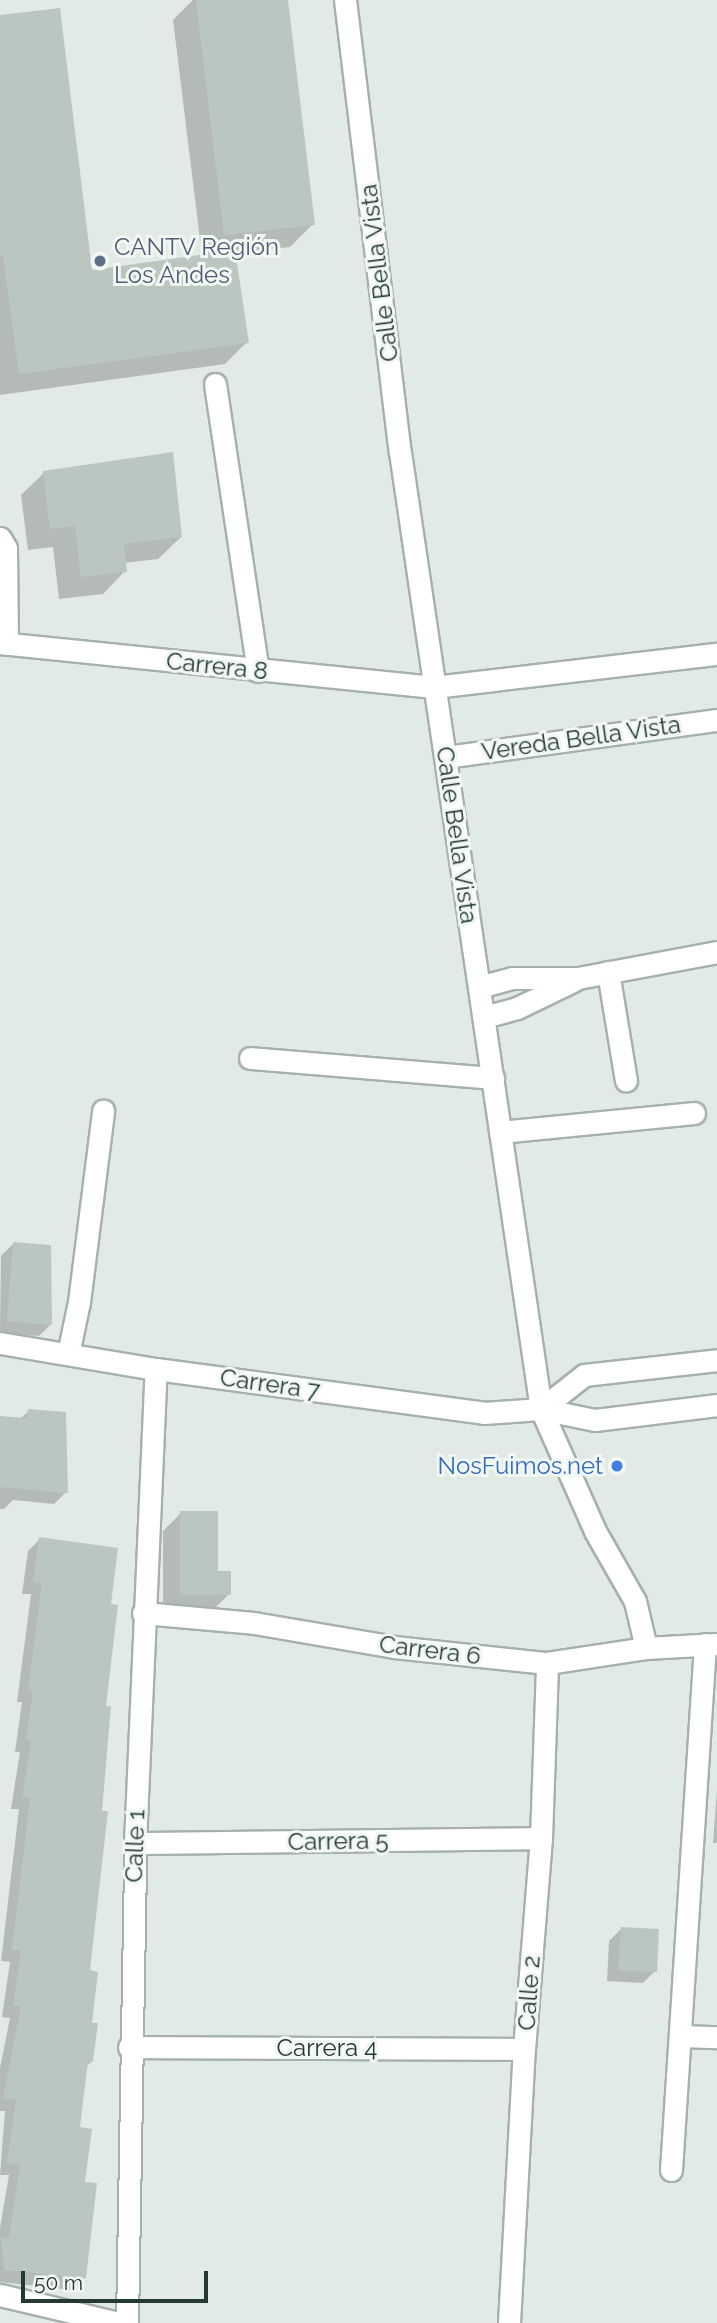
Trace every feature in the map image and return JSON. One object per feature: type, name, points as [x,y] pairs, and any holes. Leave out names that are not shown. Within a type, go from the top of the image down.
[{"type":"street","name":"Calle Bella Vista","points":[[345,0],[400,452],[541,1409],[595,1531],[635,1601],[646,1648]]},
{"type":"street","points":[[215,384],[258,671]]},
{"type":"street","points":[[0,538],[6,548],[4,643]]},
{"type":"street","name":"Carrera 8","points":[[4,643],[434,687],[717,654]]},
{"type":"street","name":"Vereda Bella Vista","points":[[446,757],[717,720]]},
{"type":"street","points":[[479,986],[512,978],[578,978],[717,952]]},
{"type":"street","points":[[608,972],[626,1081]]},
{"type":"street","points":[[484,1017],[517,1008],[578,978]]},
{"type":"street","points":[[250,1058],[493,1077]]},
{"type":"street","points":[[68,1354],[79,1302],[103,1111]]},
{"type":"street","points":[[500,1132],[694,1113]]},
{"type":"street","name":"Carrera 7","points":[[0,1343],[156,1369],[484,1413],[541,1409],[595,1420],[717,1405]]},
{"type":"street","points":[[541,1409],[584,1375],[717,1360]]},
{"type":"street","name":"Calle 1","points":[[127,2323],[135,1843],[143,1613],[156,1369]]},
{"type":"street","name":"Carrera 6","points":[[143,1613],[254,1623],[394,1647],[547,1663],[646,1648],[711,1644]]},
{"type":"street","points":[[671,2170],[711,1644]]},
{"type":"street","name":"Calle 2","points":[[509,2323],[524,2049],[541,1838],[547,1663]]},
{"type":"street","name":"Carrera 5","points":[[135,1843],[541,1838]]},
{"type":"street","points":[[681,2036],[717,2037]]},
{"type":"street","name":"Carrera 4","points":[[130,2047],[524,2049]]},
{"type":"street","points":[[0,2295],[118,2323]]},
{"type":"building","points":[[196,0],[288,0],[315,225],[224,235]]},
{"type":"building","points":[[60,8],[92,270],[235,250],[249,343],[19,374],[3,256],[0,256],[0,15]]},
{"type":"building","points":[[173,452],[182,537],[124,544],[127,572],[81,577],[75,526],[50,529],[43,471]]},
{"type":"building","points":[[13,1242],[51,1245],[52,1325],[7,1321]]},
{"type":"building","points":[[28,1409],[66,1412],[68,1493],[0,1487],[0,1416],[27,1418]]},
{"type":"building","points":[[180,1511],[218,1511],[218,1571],[231,1571],[231,1595],[180,1595]]},
{"type":"building","points":[[39,1537],[118,1548],[111,1604],[118,1605],[106,1706],[111,1706],[102,1811],[108,1811],[90,1970],[98,1972],[92,2023],[98,2023],[93,2062],[88,2061],[80,2127],[92,2129],[85,2182],[97,2183],[86,2278],[4,2270],[1,2237],[9,2238],[20,2164],[7,2163],[16,2099],[3,2099],[21,2006],[13,2006],[21,1950],[12,1950],[30,1798],[22,1798],[31,1741],[26,1741],[33,1691],[28,1690],[42,1583],[33,1582]]},
{"type":"building","points":[[621,1927],[659,1929],[657,1972],[618,1970]]},
{"type":"place","name":"CANTV Región Los Andes","points":[[100,261]]},
{"type":"place","name":"NosFuimos.net","points":[[617,1466]]}]
